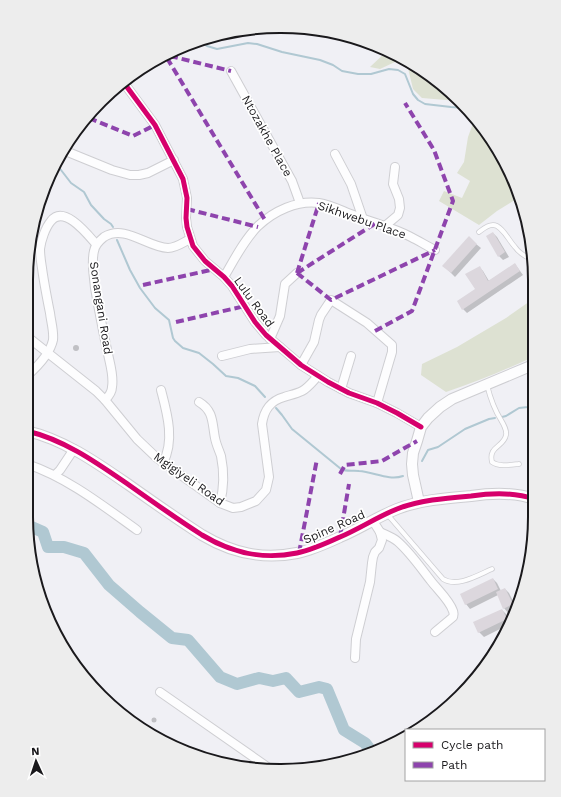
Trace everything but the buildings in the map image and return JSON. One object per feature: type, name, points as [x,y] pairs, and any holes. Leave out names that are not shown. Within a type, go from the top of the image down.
[{"type":"street","name":"Ntozakhe Place","points":[[231,71],[292,181],[300,203]]},
{"type":"street","name":"Lulu Road","points":[[127,87],[155,125],[183,179],[187,198],[187,227],[193,246],[205,261],[232,286],[255,322],[266,335],[301,365],[318,376],[341,389],[377,403],[421,427]]},
{"type":"street","points":[[69,152],[112,170],[130,175],[148,173],[174,160]]},
{"type":"street","points":[[335,154],[351,184],[363,219]]},
{"type":"street","points":[[385,226],[398,214],[400,208],[399,199],[393,184],[395,167]]},
{"type":"street","name":"Sikhwebu Place","points":[[224,277],[248,239],[258,227],[280,211],[289,206],[300,203],[319,203],[331,206],[410,236],[435,250]]},
{"type":"street","points":[[33,370],[48,353],[52,342],[53,329],[44,284],[40,250],[49,223],[56,216],[69,218],[96,244]]},
{"type":"street","name":"Sonangani Road","points":[[106,400],[112,390],[113,385],[94,279],[93,257],[96,244],[101,239],[112,233],[124,234],[135,237],[152,245],[168,248],[173,248],[190,239]]},
{"type":"street","points":[[270,339],[280,316],[285,284],[297,273]]},
{"type":"street","points":[[301,365],[314,342],[321,315],[331,300],[367,323],[392,345],[392,352],[377,403]]},
{"type":"street","name":"Mgigiyeli Road","points":[[33,341],[92,387],[106,400],[137,439],[163,463],[220,503],[233,508],[241,507],[256,501],[266,490],[268,477],[262,424],[269,405],[276,400],[302,391],[318,376]]},
{"type":"street","points":[[222,356],[250,349],[280,347]]},
{"type":"street","points":[[341,389],[351,356]]},
{"type":"street","points":[[420,502],[413,475],[413,453],[421,427],[428,418],[452,399],[528,367]]},
{"type":"street","points":[[161,390],[168,418],[169,434],[167,452],[163,463]]},
{"type":"street","points":[[199,402],[204,405],[211,415],[215,439],[221,455],[223,481],[220,503]]},
{"type":"street","name":"Spine Road","points":[[33,432],[60,442],[82,453],[217,544],[235,551],[255,555],[275,556],[299,553],[340,538],[386,514],[405,506],[420,502],[490,494],[506,494],[528,498]]},
{"type":"street","points":[[55,475],[74,449]]},
{"type":"street","points":[[33,466],[55,475],[74,486],[137,530]]},
{"type":"street","points":[[355,658],[356,639],[370,582],[373,557],[382,540],[380,532],[373,521]]},
{"type":"street","points":[[380,532],[390,536],[406,550],[449,604],[454,615],[453,618],[435,632]]},
{"type":"street","points":[[160,692],[262,763]]},
{"type":"lane","points":[[478,232],[491,225],[498,226],[518,251],[527,257]]},
{"type":"lane","points":[[486,384],[493,406],[506,429],[507,434],[502,442],[493,450],[492,462],[500,465],[519,464]]},
{"type":"lane","points":[[386,514],[446,581],[461,582],[492,569]]},
{"type":"shaded area","points":[[382,55],[396,62],[380,69],[370,67]]},
{"type":"shaded area","points":[[408,69],[431,84],[451,100],[422,98],[413,89]]},
{"type":"shaded area","points":[[473,124],[495,157],[515,200],[479,225],[439,201],[444,191],[462,198],[470,181],[457,173],[464,162],[468,137]]},
{"type":"shaded area","points":[[528,303],[528,359],[490,376],[446,392],[421,375],[422,364],[457,347],[506,318]]},
{"type":"waterway","points":[[205,45],[217,49],[248,43],[257,44],[282,52],[320,60],[333,65],[342,71],[358,74],[371,74],[389,69],[398,70],[405,74],[413,94],[418,100],[425,104],[458,108]]},
{"type":"waterway","points":[[60,169],[71,183],[84,192],[91,205],[113,227]]},
{"type":"waterway","points":[[117,240],[130,270],[140,288],[155,308],[169,320],[175,341],[183,348],[199,353],[226,376],[238,378],[255,386],[265,397]]},
{"type":"waterway","points":[[502,417],[519,408],[528,407]]},
{"type":"waterway","points":[[276,408],[292,429],[341,469],[387,477],[403,476]]},
{"type":"waterway","points":[[422,461],[428,450],[438,447],[465,429],[495,418]]},
{"type":"waterway","points":[[34,528],[43,532],[48,547],[64,547],[84,553],[109,585],[172,638],[188,640],[220,677],[237,684],[259,678],[273,681],[286,678],[299,692],[319,687],[327,689],[344,730],[365,743],[369,748]]},
{"type":"marked path","points":[[175,57],[231,71]]},
{"type":"marked path","points":[[168,60],[265,220]]},
{"type":"marked path","points":[[375,331],[412,311],[453,201],[434,150],[405,103]]},
{"type":"marked path","points":[[92,119],[133,136],[155,125]]},
{"type":"marked path","points":[[297,273],[319,203]]},
{"type":"marked path","points":[[187,209],[258,227]]},
{"type":"marked path","points":[[297,273],[376,223]]},
{"type":"marked path","points":[[297,273],[331,300],[435,250]]},
{"type":"marked path","points":[[143,285],[215,269]]},
{"type":"marked path","points":[[176,322],[245,306]]},
{"type":"marked path","points":[[340,474],[345,465],[382,461],[417,441]]},
{"type":"marked path","points":[[299,553],[317,459]]},
{"type":"marked path","points":[[340,537],[349,484]]},
{"type":"cycle path","points":[[127,87],[155,125],[183,179],[187,198],[187,227],[193,246],[205,261],[232,286],[255,322],[266,335],[301,365],[328,382],[349,393],[377,403],[421,427]]},
{"type":"cycle path","points":[[33,433],[68,446],[80,453],[213,541],[236,550],[259,555],[284,555],[308,550],[347,534],[397,509],[424,501],[487,494],[511,494],[528,498]]}]
